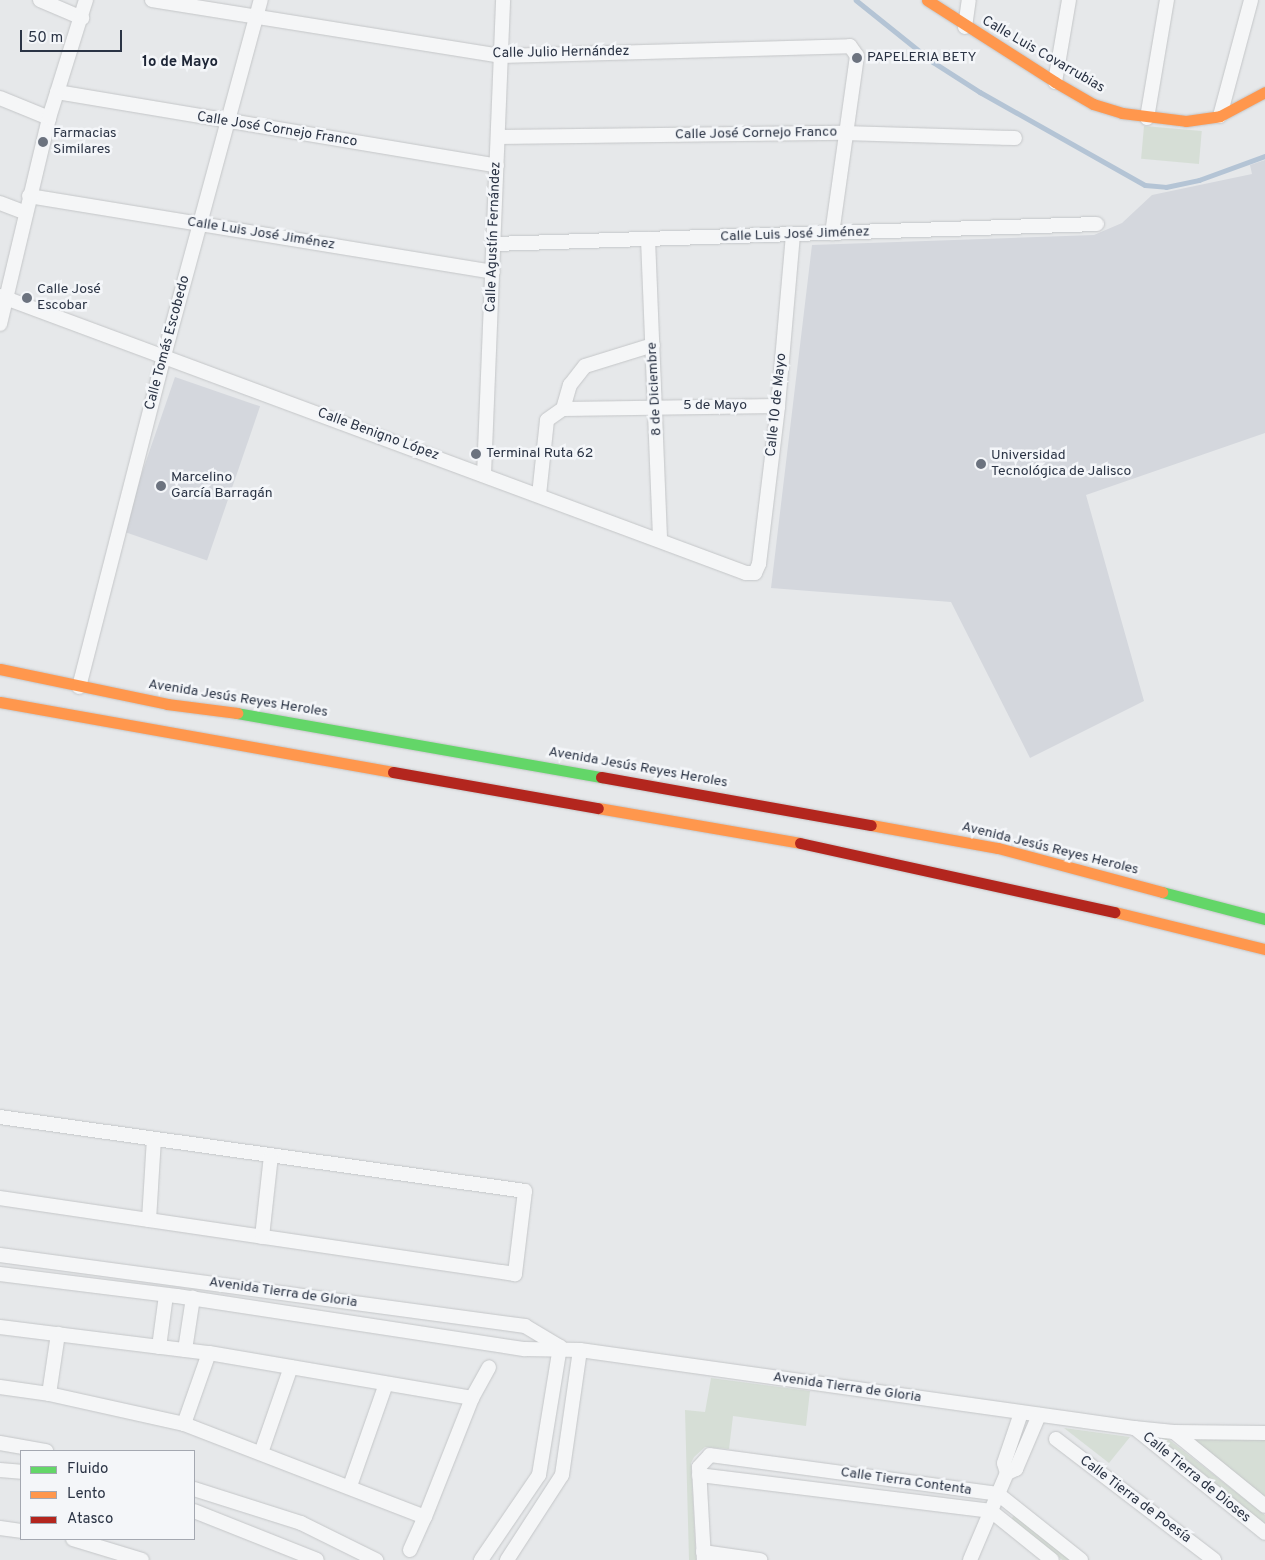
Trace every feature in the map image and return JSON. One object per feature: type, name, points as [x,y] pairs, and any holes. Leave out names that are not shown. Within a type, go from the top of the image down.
[{"type":"street","points":[[40,0],[82,18]]},
{"type":"street","points":[[0,324],[3,298],[24,212],[49,118],[82,18],[86,0]]},
{"type":"street","name":"Calle Julio Hernández","points":[[152,0],[501,56],[845,45],[854,48],[857,56],[843,133]]},
{"type":"street","name":"Calle Tomás Escobedo","points":[[79,687],[164,356],[261,0]]},
{"type":"street","name":"Calle Agustín Fernández","points":[[484,474],[503,0]]},
{"type":"street","name":"Calle Luis Covarrubias","points":[[927,0],[965,27],[1094,104],[1148,118],[1186,121],[1220,116],[1265,92]]},
{"type":"street","points":[[965,27],[969,0]]},
{"type":"street","points":[[1055,82],[1069,0]]},
{"type":"street","points":[[1148,118],[1168,0]]},
{"type":"street","points":[[1220,116],[1251,0]]},
{"type":"street","name":"Calle José Cornejo Franco","points":[[57,92],[497,166]]},
{"type":"street","points":[[0,98],[49,118]]},
{"type":"street","points":[[832,233],[843,133]]},
{"type":"street","name":"Calle José Cornejo Franco","points":[[498,137],[843,133],[1015,138]]},
{"type":"street","name":"Calle Luis José Jiménez","points":[[29,196],[493,272]]},
{"type":"street","points":[[0,202],[24,212]]},
{"type":"street","name":"Calle Luis José Jiménez","points":[[494,244],[648,238],[793,236],[1097,224]]},
{"type":"street","name":"Calle 10 de Mayo","points":[[755,573],[759,564],[778,406],[793,236]]},
{"type":"street","name":"8 de Diciembre","points":[[648,238],[660,540]]},
{"type":"street","name":"Calle Benigno López","points":[[3,298],[484,474],[746,573],[755,573]]},
{"type":"street","points":[[539,495],[547,420],[563,409],[570,385],[585,366],[653,345]]},
{"type":"street","name":"5 de Mayo","points":[[563,409],[656,406],[778,406]]},
{"type":"street","name":"Avenida Jesús Reyes Heroles","points":[[0,669],[167,704],[256,715],[998,848],[1265,919]]},
{"type":"street","points":[[0,702],[857,846],[1265,949]]},
{"type":"street","points":[[857,846],[863,824]]},
{"type":"street","points":[[0,1117],[526,1191],[514,1274],[0,1198]]},
{"type":"street","points":[[149,1220],[154,1139]]},
{"type":"street","points":[[262,1237],[272,1156]]},
{"type":"street","name":"Avenida Tierra de Gloria","points":[[0,1255],[525,1326],[560,1347]]},
{"type":"street","name":"Avenida Tierra de Gloria","points":[[0,1274],[166,1294],[525,1349],[560,1347],[1134,1428]]},
{"type":"street","points":[[159,1347],[166,1294]]},
{"type":"street","points":[[185,1350],[192,1298]]},
{"type":"street","points":[[0,1327],[210,1353],[472,1398]]},
{"type":"street","points":[[49,1394],[58,1334]]},
{"type":"street","points":[[481,1560],[539,1475],[560,1347]]},
{"type":"street","points":[[507,1560],[562,1475],[580,1350]]},
{"type":"street","points":[[184,1424],[210,1353]]},
{"type":"street","points":[[261,1453],[291,1367]]},
{"type":"street","points":[[410,1550],[472,1398],[488,1367]]},
{"type":"street","points":[[350,1486],[386,1384]]},
{"type":"street","points":[[0,1387],[49,1394],[184,1424],[350,1486],[425,1517]]},
{"type":"street","points":[[970,1560],[1007,1473],[1004,1464],[1021,1413]]},
{"type":"street","points":[[1007,1473],[1016,1469],[1039,1415]]},
{"type":"street","name":"Calle Tierra de Dioses","points":[[1134,1428],[1174,1432],[1265,1506]]},
{"type":"street","name":"Calle Tierra de Dioses","points":[[1134,1428],[1265,1533]]},
{"type":"street","points":[[1174,1432],[1265,1433]]},
{"type":"street","name":"Calle Tierra de Poesía","points":[[1056,1439],[1214,1560]]},
{"type":"street","points":[[0,1443],[40,1450]]},
{"type":"street","name":"Calle Tierra Contenta","points":[[991,1511],[699,1475],[703,1459],[710,1455],[998,1494]]},
{"type":"street","points":[[0,1470],[20,1472]]},
{"type":"street","points":[[699,1475],[704,1556],[760,1560]]},
{"type":"street","points":[[195,1489],[301,1524],[376,1560]]},
{"type":"street","points":[[998,1494],[1081,1560]]},
{"type":"street","points":[[195,1511],[317,1560]]},
{"type":"street","points":[[991,1511],[1052,1560]]},
{"type":"street","points":[[0,1528],[20,1531]]},
{"type":"street","points":[[76,1540],[142,1560]]},
{"type":"shaded area","points":[[1144,126],[1202,131],[1199,164],[1141,159]]},
{"type":"shaded area","name":"Universidad Tecnológica de Jalisco","points":[[1265,160],[1265,433],[1086,495],[1144,701],[1030,758],[951,602],[771,588],[812,245],[1094,235],[1122,223],[1152,195],[1252,174],[1250,165]]},
{"type":"shaded area","points":[[175,377],[260,406],[207,560],[122,531]]},
{"type":"shaded area","points":[[711,1378],[810,1391],[806,1426],[733,1416],[729,1449],[705,1447],[694,1457],[691,1463],[696,1560],[689,1560],[685,1410],[705,1412]]},
{"type":"shaded area","points":[[1064,1428],[1130,1437],[1109,1463]]},
{"type":"shaded area","points":[[1162,1434],[1265,1515],[1265,1524],[1162,1440]]},
{"type":"shaded area","points":[[1192,1439],[1265,1439],[1265,1498]]},
{"type":"shaded area","points":[[1015,1514],[1072,1560],[1062,1560],[1011,1519]]},
{"type":"waterway","points":[[856,0],[933,62],[980,92],[1145,185],[1166,187],[1199,180],[1265,156]]},
{"type":"traffic: fast","points":[[237,713],[601,777]]},
{"type":"traffic: fast","points":[[1162,892],[1265,919]]},
{"type":"traffic: slow","points":[[927,0],[1055,82],[1093,104],[1122,113],[1186,121],[1220,116],[1265,92]]},
{"type":"traffic: slow","points":[[0,669],[167,704],[237,713]]},
{"type":"traffic: slow","points":[[0,702],[393,772]]},
{"type":"traffic: slow","points":[[598,808],[800,843]]},
{"type":"traffic: slow","points":[[871,825],[998,848],[1162,892]]},
{"type":"traffic: slow","points":[[1115,912],[1265,949]]},
{"type":"traffic: jam","points":[[393,772],[598,808]]},
{"type":"traffic: jam","points":[[601,777],[871,825]]},
{"type":"traffic: jam","points":[[800,843],[1115,912]]},
{"type":"place","name":"PAPELERIA BETY","points":[[857,58]]},
{"type":"place","name":"Farmacias Similares","points":[[43,142]]},
{"type":"place","name":"Calle José Escobar","points":[[27,298]]},
{"type":"place","name":"Terminal Ruta 62","points":[[476,454]]},
{"type":"place","name":"Universidad Tecnológica de Jalisco","points":[[981,464]]},
{"type":"place","name":"Marcelino García Barragán","points":[[161,486]]},
{"type":"district","name":"1o de Mayo","points":[[180,63]]}]
